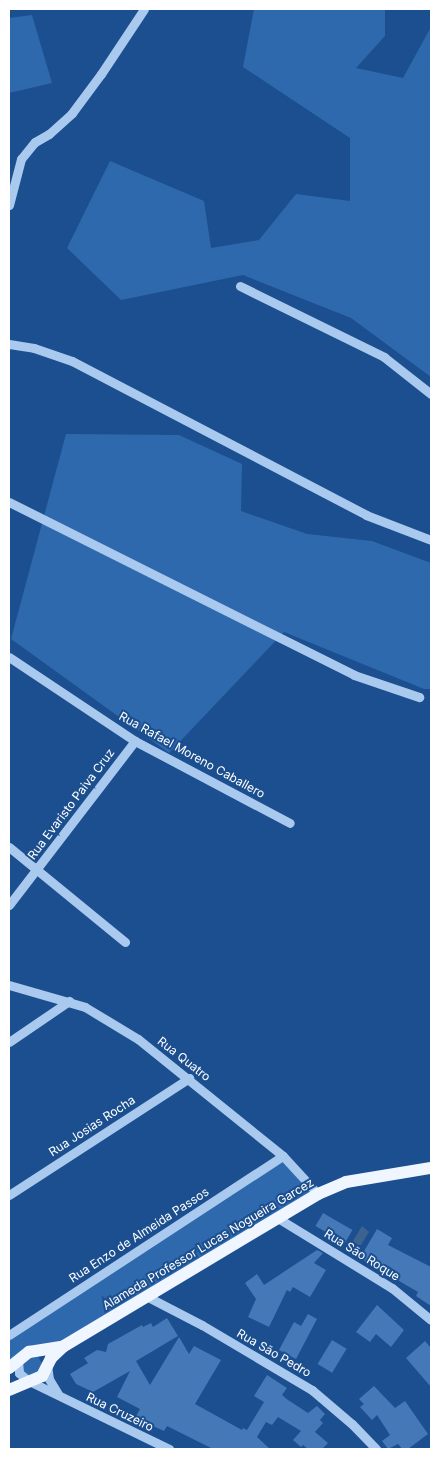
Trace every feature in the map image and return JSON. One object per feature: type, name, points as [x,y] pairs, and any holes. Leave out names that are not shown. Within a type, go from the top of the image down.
[{"type":"main road","name":"Alameda Professor Lucas Nogueira Garcez","points":[[9,1390],[42,1376],[51,1358],[64,1346],[276,1217],[318,1194],[346,1182],[431,1168]]},
{"type":"main road","name":"Alameda Professor Lucas Nogueira Garcez","points":[[13,1364],[24,1354],[64,1346]]},
{"type":"street","points":[[9,205],[21,159],[35,142],[49,134],[72,113],[101,74],[144,9]]},
{"type":"street","points":[[240,286],[384,357],[431,394]]},
{"type":"street","points":[[9,344],[34,348],[72,361],[366,515],[431,540]]},
{"type":"street","points":[[9,502],[354,675],[419,697]]},
{"type":"street","name":"Rua Rafael Moreno Caballero","points":[[9,657],[135,741],[290,824]]},
{"type":"street","name":"Rua Evaristo Paiva Cruz","points":[[9,905],[135,741]]},
{"type":"street","points":[[9,847],[125,942]]},
{"type":"street","name":"Rua Quatro","points":[[9,985],[70,1001],[99,1013],[138,1039],[189,1078],[283,1156],[318,1194]]},
{"type":"street","points":[[9,1042],[70,1001]]},
{"type":"street","name":"Rua Josias Rocha","points":[[9,1195],[189,1078]]},
{"type":"street","name":"Rua Enzo de Almeida Passos","points":[[9,1335],[283,1156]]},
{"type":"street","name":"Rua São Roque","points":[[276,1217],[392,1288],[431,1320]]},
{"type":"street","name":"Rua São Pedro","points":[[146,1296],[312,1390],[352,1424],[376,1449]]},
{"type":"street","points":[[9,1324],[22,1327]]},
{"type":"street","points":[[33,1352],[43,1356],[49,1379],[59,1397]]},
{"type":"street","points":[[13,1364],[19,1374],[29,1381]]},
{"type":"street","name":"Rua Cruzeiro","points":[[29,1381],[169,1449]]},
{"type":"shaded area","points":[[254,9],[385,9],[385,36],[356,68],[403,78],[431,27],[431,377],[351,318],[243,275],[121,300],[67,248],[110,161],[204,201],[211,248],[259,240],[296,194],[350,201],[350,138],[243,67]]},
{"type":"shaded area","points":[[32,15],[52,83],[9,93],[9,18]]},
{"type":"shaded area","points":[[66,434],[179,435],[242,464],[241,511],[307,534],[372,541],[431,563],[431,689],[424,689],[284,632],[169,753],[11,639]]},
{"type":"shaded area","points":[[284,1161],[314,1193],[50,1350],[29,1352],[9,1371],[9,1337]]},
{"type":"shaded area","points":[[362,1226],[369,1232],[361,1245],[358,1245],[353,1241]]},
{"type":"shaded area","points":[[37,1355],[43,1365],[38,1376],[24,1375],[21,1361]]},
{"type":"building","points":[[323,1213],[352,1230],[345,1243],[316,1226]]},
{"type":"building","points":[[377,1229],[392,1238],[388,1245],[431,1267],[431,1306],[416,1296],[418,1292],[360,1258]]},
{"type":"building","points":[[317,1250],[323,1253],[314,1263],[326,1270],[310,1297],[293,1287],[290,1292],[287,1290],[269,1327],[248,1317],[256,1299],[245,1283],[257,1274],[264,1285]]},
{"type":"building","points":[[377,1305],[404,1330],[391,1347],[376,1334],[370,1342],[356,1332]]},
{"type":"building","points":[[308,1314],[317,1319],[296,1359],[279,1350],[294,1322],[301,1326]]},
{"type":"building","points":[[167,1318],[178,1336],[136,1361],[150,1385],[179,1337],[189,1354],[194,1346],[221,1360],[195,1404],[242,1430],[243,1428],[247,1430],[264,1402],[254,1396],[267,1375],[287,1388],[282,1395],[288,1400],[308,1413],[317,1406],[325,1414],[320,1420],[323,1423],[315,1432],[328,1443],[322,1449],[308,1449],[303,1445],[301,1447],[293,1440],[301,1431],[278,1417],[272,1425],[266,1422],[257,1437],[270,1449],[213,1449],[167,1426],[164,1431],[135,1418],[140,1409],[117,1397],[130,1371],[93,1392],[76,1384],[70,1374],[88,1363],[84,1358],[97,1350],[106,1352],[108,1344],[142,1325],[143,1327],[151,1323],[153,1327]]},
{"type":"building","points":[[332,1340],[347,1349],[332,1373],[318,1364]]},
{"type":"building","points":[[425,1341],[431,1348],[431,1387],[406,1358]]},
{"type":"building","points":[[374,1386],[395,1408],[405,1401],[428,1434],[408,1449],[402,1449],[398,1444],[388,1449],[382,1441],[390,1435],[377,1415],[372,1420],[360,1407],[364,1404],[359,1399]]}]
